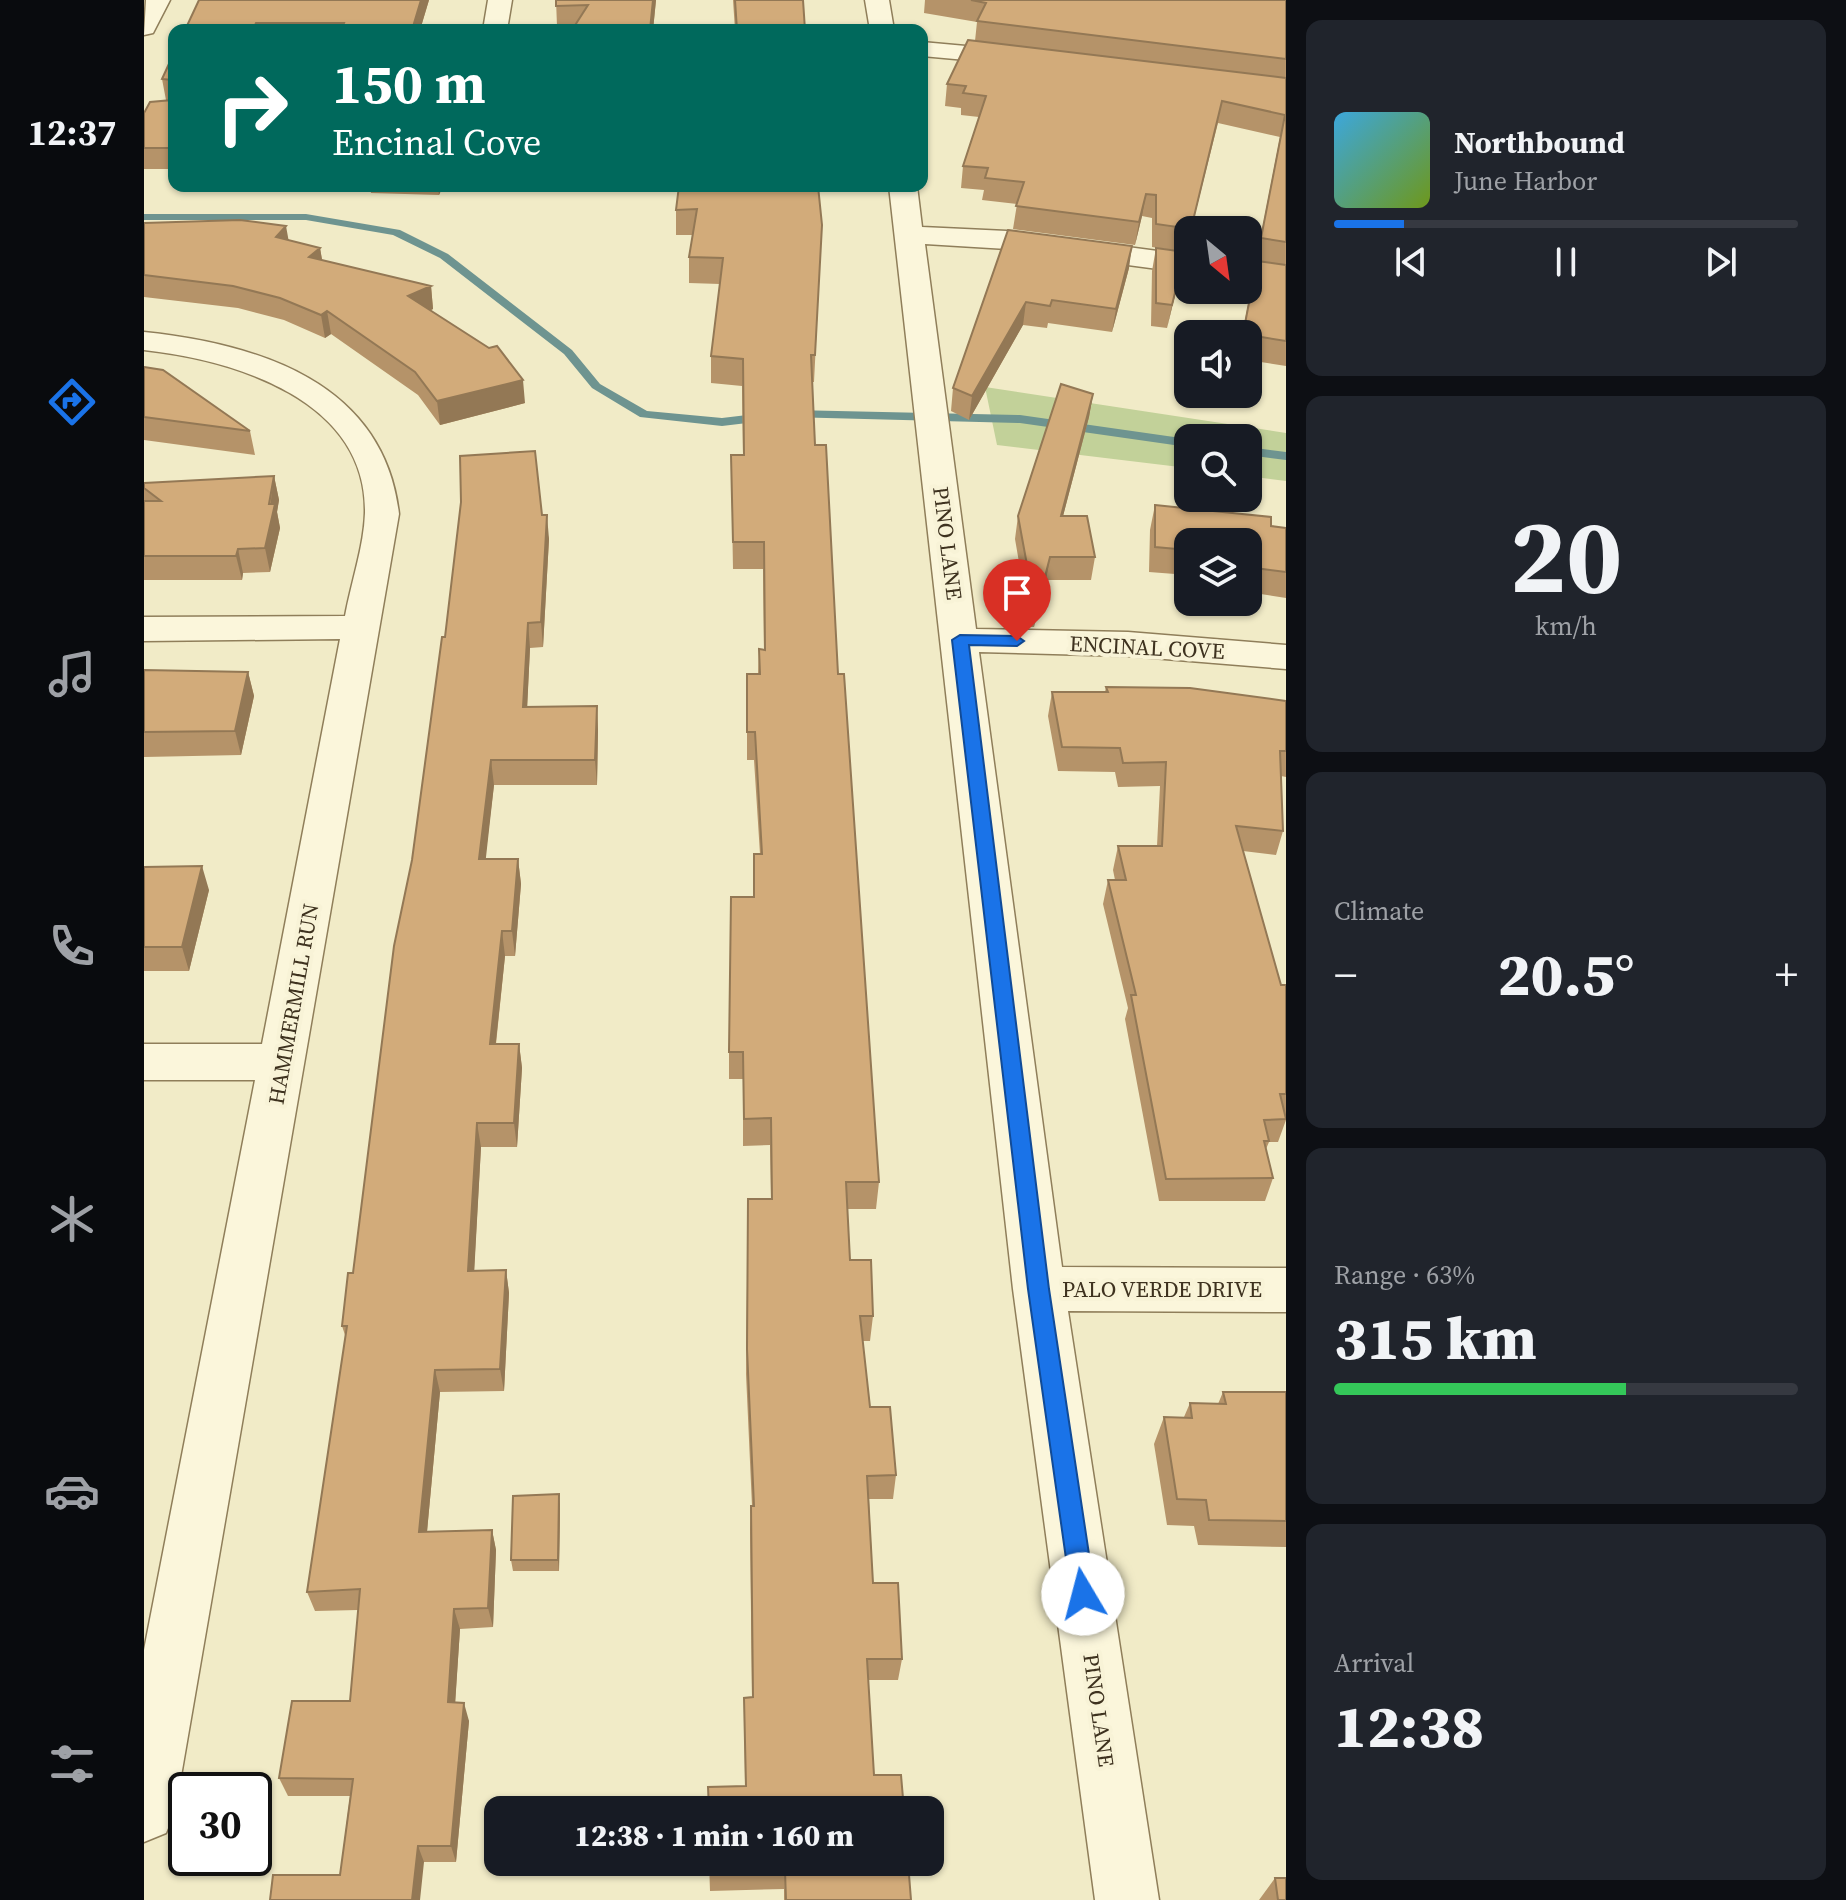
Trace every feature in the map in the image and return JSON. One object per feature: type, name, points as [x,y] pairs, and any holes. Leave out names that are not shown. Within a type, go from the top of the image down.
[{"type":"street","points":[[144,28],[158,0]]},
{"type":"street","points":[[496,24],[500,0]]},
{"type":"street","points":[[877,0],[881,24]]},
{"type":"street","points":[[928,50],[1040,60]]},
{"type":"street","name":"PINO LANE","points":[[904,192],[1039,1289],[1127,1900]]},
{"type":"street","points":[[910,235],[1007,240],[1174,262]]},
{"type":"street","points":[[1262,274],[1286,277]]},
{"type":"street","name":"HAMMERMILL RUN","points":[[144,341],[215,353],[277,375],[331,409],[353,431],[368,454],[379,485],[382,514],[144,1811]]},
{"type":"street","points":[[144,629],[362,627]]},
{"type":"street","name":"ENCINAL COVE","points":[[960,640],[1128,644],[1286,657]]},
{"type":"street","points":[[144,1062],[282,1062]]},
{"type":"street","name":"PALO VERDE DRIVE","points":[[1039,1289],[1286,1290]]},
{"type":"green space","points":[[985,387],[1227,424],[1174,424],[1174,466],[997,445]]},
{"type":"green space","points":[[1262,429],[1286,433],[1286,481],[1262,478]]},
{"type":"building","points":[[199,0],[421,0],[414,24],[188,24]]},
{"type":"building","points":[[556,0],[653,0],[651,24],[576,24],[588,5],[556,6]]},
{"type":"building","points":[[735,0],[803,0],[805,24],[737,24]]},
{"type":"building","points":[[971,0],[1286,0],[1286,59],[977,21],[986,3]]},
{"type":"building","points":[[968,40],[1286,78],[1286,242],[1262,238],[1285,115],[1222,101],[1194,216],[1174,216],[1174,227],[1156,224],[1156,195],[1146,194],[1139,222],[1016,206],[1024,182],[985,178],[988,168],[963,166],[986,96],[963,93],[966,86],[947,84]]},
{"type":"building","points":[[168,66],[168,80],[162,79]]},
{"type":"building","points":[[168,100],[168,148],[144,148],[144,113],[150,102]]},
{"type":"building","points":[[678,192],[819,192],[822,225],[815,355],[811,355],[815,445],[826,445],[838,674],[844,674],[879,1182],[846,1182],[850,1260],[871,1260],[873,1316],[860,1316],[870,1407],[890,1407],[896,1475],[867,1476],[873,1583],[898,1583],[902,1659],[867,1659],[874,1775],[901,1775],[903,1796],[708,1796],[708,1787],[746,1786],[744,1698],[753,1697],[751,1506],[754,1506],[747,1349],[748,1199],[772,1199],[771,1118],[744,1119],[743,1052],[729,1052],[731,897],[754,897],[754,854],[762,854],[755,732],[747,732],[747,674],[760,674],[759,649],[765,650],[764,542],[733,542],[731,455],[744,455],[743,359],[711,356],[723,258],[689,257],[697,209],[676,210]]},
{"type":"building","points":[[240,220],[286,226],[276,237],[320,248],[309,257],[431,286],[408,296],[489,348],[497,346],[523,380],[437,401],[415,372],[327,311],[321,315],[280,298],[233,286],[144,275],[144,223]]},
{"type":"building","points":[[1008,230],[1132,246],[1116,309],[1052,300],[1050,306],[1026,302],[972,396],[953,388]]},
{"type":"building","points":[[1156,248],[1174,250],[1172,305],[1156,303]]},
{"type":"building","points":[[1262,262],[1286,265],[1286,341],[1262,337],[1262,320],[1246,320],[1249,304],[1262,304]]},
{"type":"building","points":[[144,367],[163,370],[250,431],[144,417]]},
{"type":"building","points":[[1061,384],[1093,394],[1061,516],[1087,516],[1095,557],[1050,557],[1038,604],[1034,603],[1018,516]]},
{"type":"building","points":[[535,451],[542,515],[547,515],[541,622],[528,623],[523,707],[597,706],[595,760],[491,760],[479,859],[518,859],[512,931],[502,931],[490,1044],[519,1044],[514,1123],[477,1123],[468,1271],[506,1270],[500,1369],[435,1370],[419,1532],[492,1530],[488,1608],[454,1609],[448,1702],[464,1703],[451,1846],[418,1846],[412,1900],[270,1900],[273,1875],[340,1875],[353,1779],[279,1778],[292,1701],[350,1701],[360,1589],[307,1592],[347,1326],[342,1326],[348,1273],[353,1273],[394,946],[412,860],[442,637],[445,637],[461,502],[460,456]]},
{"type":"building","points":[[274,476],[269,504],[275,504],[265,548],[238,549],[236,556],[144,556],[144,501],[161,501],[144,488],[144,483]]},
{"type":"building","points":[[1155,505],[1174,507],[1174,512],[1223,512],[1271,517],[1271,526],[1286,528],[1286,572],[1262,569],[1262,528],[1174,528],[1174,549],[1155,547]]},
{"type":"building","points":[[144,670],[248,672],[235,731],[144,732]]},
{"type":"building","points":[[1106,687],[1190,688],[1286,701],[1286,751],[1280,751],[1283,831],[1236,826],[1281,985],[1286,985],[1286,1094],[1280,1094],[1286,1119],[1264,1120],[1269,1141],[1264,1141],[1273,1178],[1166,1179],[1131,995],[1136,995],[1108,880],[1126,880],[1118,846],[1162,846],[1166,762],[1123,763],[1120,748],[1062,747],[1052,692],[1108,692]]},
{"type":"building","points":[[202,866],[182,947],[144,947],[144,867]]},
{"type":"building","points":[[1223,1392],[1286,1392],[1286,1521],[1209,1520],[1206,1500],[1177,1499],[1164,1417],[1192,1418],[1190,1403],[1226,1404]]},
{"type":"building","points":[[559,1494],[558,1560],[511,1560],[513,1496]]},
{"type":"building","points":[[785,1876],[909,1876],[911,1900],[786,1900]]},
{"type":"building","points":[[1275,1878],[1286,1878],[1286,1900],[1278,1900]]},
{"type":"waterway","points":[[144,217],[306,217],[396,232],[444,256],[568,352],[596,386],[644,414],[722,422],[765,417]]},
{"type":"waterway","points":[[792,414],[1020,419],[1174,441]]},
{"type":"waterway","points":[[1262,453],[1286,456]]},
{"type":"route","points":[[1017,641],[960,640],[1039,1289],[1083,1594]]}]
